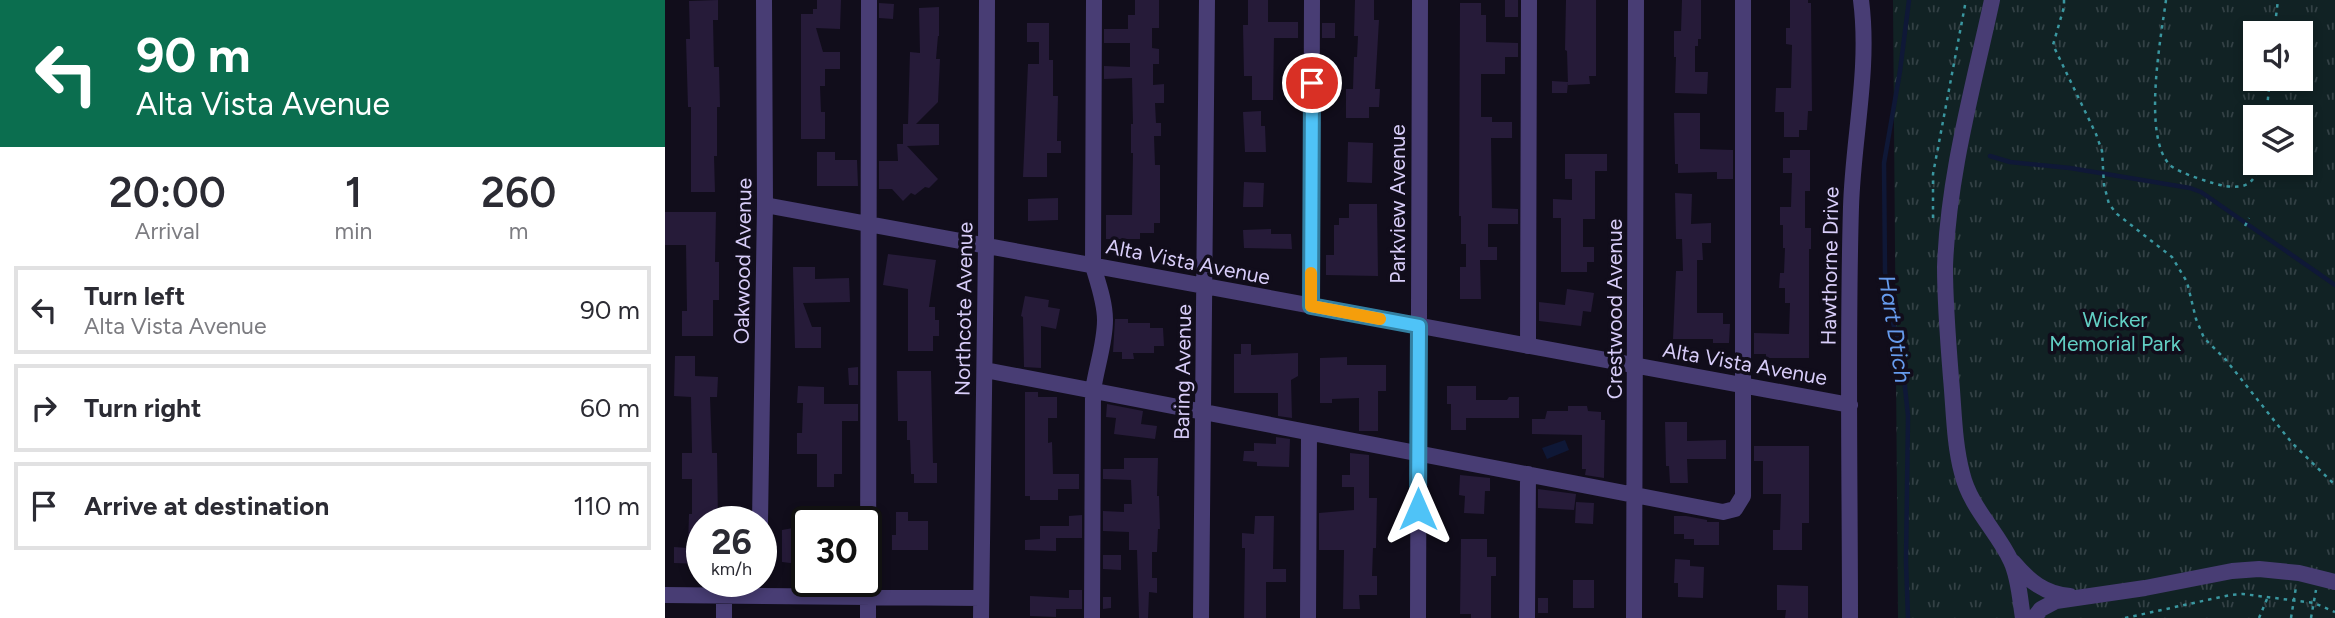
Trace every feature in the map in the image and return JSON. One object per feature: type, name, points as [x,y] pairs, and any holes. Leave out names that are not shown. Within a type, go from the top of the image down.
[{"type":"street","name":"Oakwood Avenue","points":[[760,506],[765,205],[764,0]]},
{"type":"street","points":[[868,506],[869,0]]},
{"type":"street","name":"Northcote Avenue","points":[[981,618],[987,0]]},
{"type":"street","points":[[1092,618],[1093,391],[1097,361],[1104,339],[1105,320],[1093,266],[1094,0]]},
{"type":"street","name":"Baring Avenue","points":[[1201,618],[1207,0]]},
{"type":"street","points":[[1311,306],[1312,0]]},
{"type":"street","name":"Parkview Avenue","points":[[1417,618],[1420,0]]},
{"type":"street","points":[[1528,346],[1529,0]]},
{"type":"street","name":"Crestwood Avenue","points":[[1634,618],[1636,0]]},
{"type":"street","points":[[985,370],[1723,512],[1735,509],[1743,496],[1742,0]]},
{"type":"street","name":"Hawthorne Drive","points":[[1850,618],[1851,207],[1856,124],[1863,67],[1861,0]]},
{"type":"street","points":[[1992,0],[1958,152],[1949,217],[1945,304],[1955,434],[1962,475],[1977,508],[2011,559],[2025,577],[2041,589],[2059,595],[2080,596]]},
{"type":"street","name":"Alta Vista Avenue","points":[[765,205],[1850,405]]},
{"type":"street","points":[[1308,618],[1309,433]]},
{"type":"street","points":[[1527,618],[1528,474]]},
{"type":"street","points":[[2011,559],[2023,618]]},
{"type":"street","points":[[2034,618],[2041,609],[2056,601],[2145,588],[2232,571],[2259,569],[2299,573],[2335,582]]},
{"type":"street","points":[[665,595],[686,595]]},
{"type":"street","points":[[724,597],[724,618]]},
{"type":"street","points":[[868,618],[868,597],[981,598]]},
{"type":"path","points":[[1934,223],[1933,174],[1966,0]]},
{"type":"path","points":[[2064,0],[2053,45],[2097,134],[2105,167],[2104,185],[2109,204],[2117,214],[2172,257],[2187,282],[2196,319],[2204,338],[2226,360],[2292,443],[2335,485]]},
{"type":"path","points":[[2166,0],[2155,102],[2159,144],[2165,157],[2170,165],[2178,170],[2219,185],[2232,187],[2251,183],[2256,175]]},
{"type":"path","points":[[2275,21],[2278,0]]},
{"type":"path","points":[[2245,226],[2249,218]]},
{"type":"path","points":[[2291,618],[2299,573]]},
{"type":"path","points":[[2311,618],[2318,577]]},
{"type":"path","points":[[2125,618],[2229,594],[2314,603],[2335,612]]},
{"type":"path","points":[[2259,618],[2268,598]]},
{"type":"green space","name":"Wicker Memorial Park","points":[[1893,0],[2335,0],[2335,618],[1898,618]]},
{"type":"water","points":[[1565,440],[1569,450],[1547,459],[1542,448]]},
{"type":"building","points":[[718,0],[718,20],[713,20],[714,67],[719,67],[720,107],[717,107],[717,156],[714,156],[715,192],[691,192],[691,107],[688,107],[686,39],[690,39],[689,1]]},
{"type":"building","points":[[817,0],[841,0],[840,29],[816,28],[823,52],[840,52],[840,69],[825,69],[825,86],[820,86],[821,112],[825,112],[825,139],[801,139],[801,14],[813,14],[813,9],[817,9]]},
{"type":"building","points":[[1135,0],[1159,0],[1159,28],[1152,28],[1152,48],[1159,49],[1159,64],[1153,64],[1153,85],[1164,84],[1164,103],[1155,103],[1156,123],[1161,123],[1161,136],[1154,136],[1155,165],[1160,165],[1160,223],[1154,223],[1154,233],[1140,233],[1140,239],[1106,239],[1106,215],[1132,215],[1133,124],[1132,78],[1104,79],[1104,66],[1130,67],[1130,43],[1104,43],[1104,29],[1128,29],[1128,15],[1135,15]]},
{"type":"building","points":[[1248,0],[1268,0],[1268,22],[1298,22],[1298,38],[1274,38],[1273,100],[1252,100],[1252,76],[1244,76],[1243,25],[1248,25]]},
{"type":"building","points":[[1355,0],[1374,0],[1374,20],[1379,20],[1375,89],[1380,89],[1379,107],[1369,107],[1369,118],[1346,118],[1346,89],[1353,89],[1354,57],[1357,57],[1358,36],[1354,36]]},
{"type":"building","points":[[1505,0],[1518,0],[1518,17],[1505,17]]},
{"type":"building","points":[[1566,0],[1596,0],[1596,76],[1589,76],[1590,84],[1568,85],[1565,50]]},
{"type":"building","points":[[1682,0],[1701,0],[1701,39],[1698,39],[1698,46],[1695,46],[1695,72],[1708,72],[1707,94],[1675,93],[1674,31],[1681,31]]},
{"type":"building","points":[[1790,0],[1808,0],[1808,3],[1811,3],[1812,111],[1808,111],[1807,130],[1799,130],[1799,137],[1784,137],[1784,112],[1775,112],[1776,88],[1791,88],[1792,45],[1786,44],[1786,28],[1790,28]]},
{"type":"building","points":[[879,3],[894,4],[893,19],[879,18]]},
{"type":"building","points":[[1460,3],[1481,3],[1481,15],[1486,15],[1486,42],[1518,43],[1518,57],[1505,57],[1505,74],[1481,74],[1481,117],[1492,117],[1492,122],[1512,122],[1512,138],[1491,138],[1492,208],[1518,209],[1518,224],[1488,224],[1488,247],[1497,247],[1497,260],[1480,260],[1481,299],[1460,299],[1460,267],[1466,267],[1466,244],[1461,244],[1459,216]]},
{"type":"building","points":[[939,7],[936,59],[940,59],[938,102],[916,124],[939,124],[939,145],[907,146],[938,179],[929,188],[925,187],[915,195],[911,193],[903,201],[892,189],[879,189],[879,161],[898,161],[897,144],[903,144],[903,124],[908,124],[910,52],[920,53],[919,8]]},
{"type":"building","points":[[1027,23],[1049,23],[1049,60],[1053,60],[1053,96],[1058,96],[1057,141],[1061,141],[1061,153],[1047,153],[1047,177],[1023,177],[1028,64],[1039,64],[1039,42],[1027,42]]},
{"type":"building","points":[[1322,23],[1335,23],[1335,38],[1322,38]]},
{"type":"building","points":[[1552,81],[1568,82],[1567,93],[1552,93]]},
{"type":"building","points":[[1261,111],[1261,126],[1265,126],[1266,152],[1245,152],[1243,112]]},
{"type":"building","points":[[1674,113],[1700,113],[1700,149],[1733,150],[1733,179],[1717,179],[1717,172],[1678,173],[1678,164],[1675,164]]},
{"type":"building","points":[[1348,142],[1373,143],[1372,183],[1347,182]]},
{"type":"building","points":[[1790,150],[1810,150],[1810,191],[1805,191],[1805,228],[1811,228],[1809,358],[1766,358],[1766,354],[1754,354],[1754,333],[1789,334],[1790,303],[1785,303],[1785,288],[1779,288],[1780,273],[1784,273],[1785,248],[1783,225],[1780,225],[1780,207],[1791,207],[1792,173],[1783,173],[1783,158],[1790,158]]},
{"type":"building","points":[[817,152],[835,152],[835,160],[857,160],[858,186],[817,186]]},
{"type":"building","points":[[1565,154],[1607,154],[1607,171],[1595,171],[1595,219],[1583,219],[1583,247],[1594,247],[1594,262],[1587,262],[1587,272],[1561,272],[1561,218],[1553,218],[1553,199],[1572,200],[1572,179],[1565,179]]},
{"type":"building","points":[[1244,182],[1264,183],[1263,207],[1243,207]]},
{"type":"building","points":[[1675,193],[1692,194],[1691,224],[1711,223],[1711,243],[1702,243],[1703,260],[1697,260],[1697,313],[1723,313],[1723,324],[1730,324],[1729,343],[1713,343],[1713,339],[1673,339],[1676,271],[1683,271],[1682,239],[1676,239]]},
{"type":"building","points":[[1058,198],[1058,220],[1028,221],[1028,199]]},
{"type":"building","points":[[1349,204],[1377,204],[1378,276],[1326,275],[1326,255],[1334,255],[1334,225],[1339,225],[1339,218],[1349,218]]},
{"type":"building","points":[[665,212],[716,212],[715,262],[719,262],[719,300],[713,300],[713,336],[682,336],[682,311],[687,311],[686,245],[665,245]]},
{"type":"building","points":[[1271,229],[1271,234],[1291,234],[1292,249],[1244,248],[1243,230]]},
{"type":"building","points":[[888,254],[936,260],[929,307],[935,307],[935,320],[939,320],[939,336],[933,336],[933,351],[908,351],[908,289],[883,285]]},
{"type":"building","points":[[793,267],[815,267],[815,279],[849,278],[850,302],[803,303],[812,327],[821,327],[821,348],[795,348]]},
{"type":"building","points":[[1567,289],[1594,293],[1591,312],[1583,311],[1581,326],[1539,321],[1539,302],[1565,305]]},
{"type":"building","points":[[1025,296],[1049,300],[1048,307],[1060,309],[1056,329],[1041,326],[1041,368],[1024,367],[1021,316]]},
{"type":"building","points":[[1115,319],[1128,319],[1128,323],[1150,323],[1150,328],[1163,328],[1164,346],[1154,346],[1154,353],[1133,353],[1134,359],[1122,359],[1122,352],[1113,352]]},
{"type":"building","points":[[1241,344],[1251,344],[1251,355],[1298,353],[1298,376],[1291,380],[1292,418],[1278,416],[1278,393],[1234,393],[1234,354],[1241,354]]},
{"type":"building","points":[[675,356],[695,356],[695,376],[718,377],[717,397],[710,397],[712,453],[717,453],[718,506],[692,506],[692,479],[682,479],[682,453],[692,453],[691,397],[674,396]]},
{"type":"building","points":[[1347,357],[1347,365],[1386,365],[1386,391],[1378,391],[1378,431],[1359,431],[1359,398],[1332,399],[1332,403],[1320,403],[1320,358]]},
{"type":"building","points":[[858,367],[858,385],[849,385],[848,368]]},
{"type":"building","points":[[897,371],[931,371],[933,463],[937,463],[937,483],[914,483],[914,474],[911,474],[910,440],[907,440],[907,421],[898,421]]},
{"type":"building","points":[[798,386],[824,387],[824,404],[858,404],[858,421],[842,421],[842,474],[834,474],[834,487],[817,487],[817,454],[797,454],[797,433],[802,433],[803,403],[797,403]]},
{"type":"building","points":[[1447,386],[1476,386],[1476,400],[1507,400],[1509,397],[1519,397],[1519,418],[1466,418],[1466,430],[1451,430],[1451,404],[1447,404]]},
{"type":"building","points":[[1025,392],[1038,392],[1038,397],[1057,397],[1057,418],[1048,418],[1048,443],[1052,442],[1053,474],[1079,474],[1079,489],[1058,489],[1058,500],[1030,500],[1030,496],[1025,496]]},
{"type":"building","points":[[1107,404],[1143,411],[1141,424],[1157,426],[1155,439],[1114,434],[1116,418],[1106,417]]},
{"type":"building","points":[[1568,406],[1587,406],[1588,411],[1601,412],[1601,420],[1605,420],[1604,478],[1585,475],[1586,469],[1582,469],[1582,435],[1532,434],[1532,419],[1545,419],[1547,411],[1568,411]]},
{"type":"building","points":[[1665,422],[1687,422],[1687,441],[1726,440],[1726,459],[1687,459],[1688,483],[1670,483],[1669,466],[1666,466]]},
{"type":"building","points":[[1276,437],[1290,439],[1289,467],[1257,466],[1257,462],[1243,461],[1244,451],[1254,451],[1254,443],[1276,444]]},
{"type":"building","points":[[1754,446],[1809,446],[1809,523],[1802,523],[1802,550],[1773,550],[1773,530],[1780,530],[1781,494],[1763,494],[1763,461],[1754,461]]},
{"type":"building","points":[[1350,453],[1369,455],[1369,498],[1377,498],[1376,548],[1373,548],[1372,576],[1377,576],[1377,595],[1359,595],[1360,609],[1343,609],[1344,550],[1319,550],[1319,513],[1354,510],[1354,487],[1342,487],[1342,475],[1350,475]]},
{"type":"building","points":[[1124,458],[1158,458],[1160,529],[1157,552],[1152,552],[1152,578],[1157,578],[1157,593],[1149,592],[1148,618],[1139,618],[1137,550],[1129,550],[1129,532],[1103,531],[1103,511],[1124,512],[1124,504],[1132,504],[1131,480],[1103,479],[1103,469],[1124,469]]},
{"type":"building","points":[[1460,475],[1490,478],[1490,491],[1485,491],[1484,514],[1464,513],[1465,496],[1459,495]]},
{"type":"building","points":[[1538,489],[1576,494],[1574,510],[1538,508]]},
{"type":"building","points":[[1576,502],[1594,503],[1593,524],[1575,523]]},
{"type":"building","points":[[896,512],[908,512],[908,521],[928,521],[928,550],[892,550],[892,535],[896,535]]},
{"type":"building","points":[[1082,515],[1082,538],[1056,538],[1056,551],[1025,550],[1025,540],[1040,539],[1040,526],[1069,526],[1069,516]]},
{"type":"building","points":[[1255,516],[1274,516],[1273,569],[1286,569],[1286,582],[1266,582],[1266,618],[1244,618],[1245,548],[1242,548],[1242,533],[1254,534]]},
{"type":"building","points":[[1674,516],[1719,522],[1719,545],[1694,545],[1694,539],[1684,539],[1684,534],[1674,534]]},
{"type":"building","points":[[791,528],[791,563],[782,562],[782,530]]},
{"type":"building","points":[[1461,539],[1487,539],[1487,557],[1496,557],[1496,576],[1491,576],[1491,618],[1471,618],[1471,614],[1460,614]]},
{"type":"building","points":[[674,547],[686,548],[686,563],[674,563]]},
{"type":"building","points":[[1103,555],[1121,555],[1121,570],[1103,569]]},
{"type":"building","points":[[1675,559],[1690,560],[1690,566],[1704,567],[1703,598],[1678,597],[1678,583],[1674,583]]},
{"type":"building","points":[[1573,580],[1594,580],[1594,608],[1573,608]]},
{"type":"building","points":[[1777,585],[1808,586],[1808,618],[1785,618],[1786,610],[1777,610]]},
{"type":"building","points":[[1069,590],[1082,590],[1082,609],[1056,609],[1056,617],[1030,616],[1030,596],[1069,598]]},
{"type":"building","points":[[1103,597],[1111,597],[1111,608],[1103,609]]},
{"type":"building","points":[[1538,598],[1548,598],[1548,613],[1538,613]]},
{"type":"waterway","name":"Hart Dtich","points":[[1908,618],[1908,416],[1901,349],[1889,310],[1885,271],[1884,163],[1909,0]]},
{"type":"waterway","points":[[1990,156],[2010,162],[2070,168],[2201,192],[2335,285]]},
{"type":"slow traffic","points":[[1311,273],[1311,306],[1380,319]]},
{"type":"route","points":[[1312,83],[1311,306],[1419,326],[1418,509]]}]
